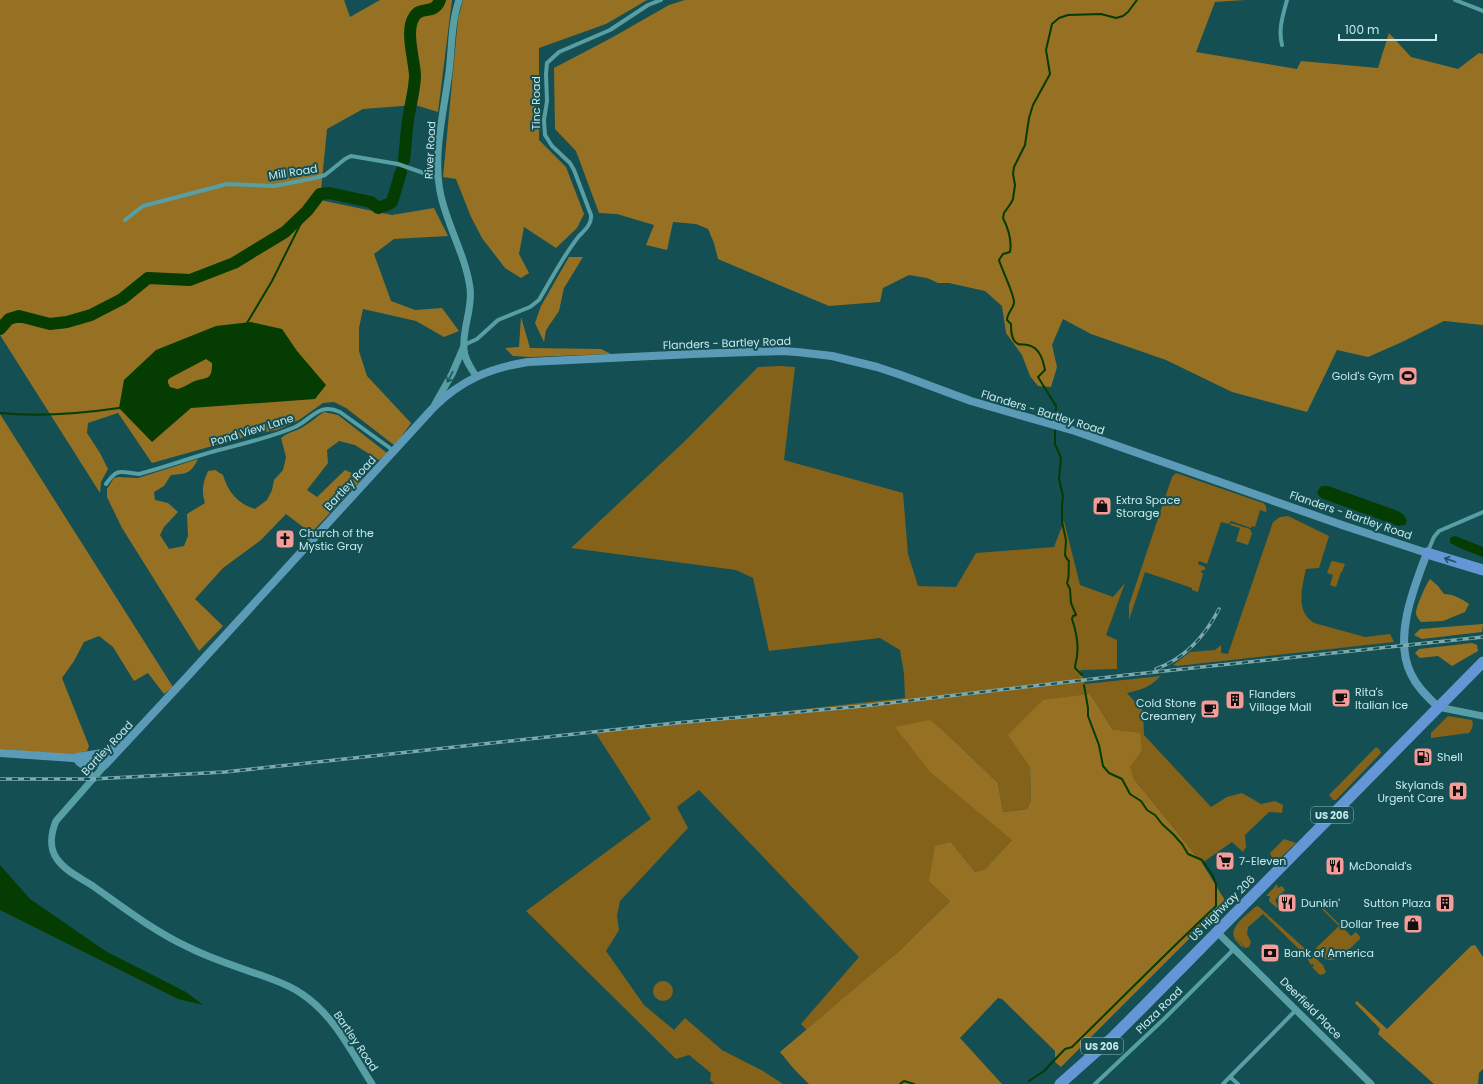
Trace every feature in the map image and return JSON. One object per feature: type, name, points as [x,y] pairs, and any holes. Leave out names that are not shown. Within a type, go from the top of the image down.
[{"type":"highway","points":[[1427,553],[1483,570]]},
{"type":"highway","name":"US Highway 206","points":[[1060,1084],[1114,1036],[1483,662]]},
{"type":"main road","name":"Flanders - Bartley Road","points":[[476,376],[500,367],[528,362],[730,352],[790,351],[822,354],[877,367],[978,403],[1075,431],[1342,525],[1427,553]]},
{"type":"main road","name":"Bartley Road","points":[[105,765],[433,408],[450,393],[476,376]]},
{"type":"main road","points":[[1427,553],[1408,609],[1404,630],[1404,649],[1406,662],[1410,673],[1422,691],[1438,707]]},
{"type":"main road","points":[[73,758],[102,753],[127,741]]},
{"type":"main road","points":[[0,753],[73,758],[105,765]]},
{"type":"main road","points":[[73,758],[86,767],[92,779]]},
{"type":"street","name":"River Road","points":[[433,408],[452,374],[464,346],[470,304],[470,285],[443,203],[438,178],[438,160],[443,114],[454,23],[459,0]]},
{"type":"street","name":"Tinc Road","points":[[464,346],[477,339],[498,320],[525,309],[539,300],[564,256],[591,220],[591,215],[576,174],[570,163],[553,148],[545,135],[544,120],[547,101],[547,63],[559,52],[610,30],[648,5],[661,0]]},
{"type":"street","points":[[1282,45],[1280,27],[1287,0]]},
{"type":"street","points":[[1455,0],[1483,11]]},
{"type":"street","name":"Mill Road","points":[[125,220],[143,206],[227,184],[274,186],[315,178],[325,175],[344,159],[351,156],[398,164],[438,178]]},
{"type":"street","name":"River Road","points":[[464,346],[466,359],[476,376]]},
{"type":"street","name":"Pond View Lane","points":[[106,484],[115,473],[121,471],[139,474],[284,432],[307,421],[314,414],[324,409],[332,408],[340,412],[394,451]]},
{"type":"street","points":[[1427,553],[1434,537],[1439,531],[1483,512]]},
{"type":"street","points":[[1438,707],[1483,716]]},
{"type":"street","name":"Bartley Road","points":[[105,765],[59,817],[54,826],[52,849],[59,861],[70,871],[130,912],[181,944],[286,985],[309,998],[332,1022],[372,1084]]},
{"type":"street","name":"Deerfield Place","points":[[1217,932],[1371,1084]]},
{"type":"street","name":"Plaza Road","points":[[1095,1084],[1164,1019],[1234,948]]},
{"type":"street","points":[[1223,1084],[1296,1009]]},
{"type":"street","points":[[1230,1077],[1238,1084]]},
{"type":"shaded area","points":[[0,0],[344,0],[350,17],[380,0],[452,0],[438,112],[415,105],[363,109],[327,129],[320,200],[392,215],[434,208],[448,236],[394,239],[374,254],[391,301],[415,310],[442,308],[459,331],[444,337],[416,321],[363,309],[359,328],[359,351],[367,376],[411,423],[394,445],[346,408],[334,402],[323,403],[299,420],[277,430],[255,434],[152,463],[118,413],[88,423],[87,433],[108,469],[101,482],[100,493],[0,335]]},
{"type":"shaded area","points":[[463,0],[647,0],[606,24],[539,48],[539,140],[566,167],[584,214],[577,228],[556,248],[524,227],[519,254],[529,273],[521,278],[505,268],[482,238],[471,217],[456,179],[443,177],[458,19]]},
{"type":"shaded area","points":[[685,0],[1245,0],[1215,2],[1196,52],[1297,69],[1301,61],[1378,68],[1389,33],[1411,57],[1458,69],[1479,53],[1483,54],[1483,325],[1444,321],[1368,357],[1337,350],[1307,412],[1232,392],[1166,360],[1091,334],[1063,319],[1052,345],[1057,367],[1051,387],[1038,386],[1030,376],[1022,355],[1006,333],[1002,306],[985,291],[949,283],[938,283],[927,278],[909,275],[883,288],[880,302],[829,306],[718,259],[714,243],[708,229],[696,224],[673,222],[667,250],[646,245],[654,225],[617,214],[599,213],[576,151],[555,129],[554,68],[669,5]]},
{"type":"shaded area","points":[[569,257],[583,257],[564,288],[559,311],[546,330],[544,342],[535,323],[541,306]]},
{"type":"shaded area","points":[[521,317],[530,348],[601,349],[611,354],[531,357],[513,356],[505,348],[519,347]]},
{"type":"shaded area","points":[[251,322],[282,329],[297,351],[326,385],[315,399],[191,408],[152,442],[119,408],[124,380],[156,350],[216,326]],"holes":[[[206,359],[212,363],[211,372],[208,377],[177,389],[170,387],[168,383],[170,378]]]},
{"type":"shaded area","points":[[758,367],[795,367],[784,460],[903,493],[908,554],[918,586],[956,587],[976,553],[1054,547],[1064,521],[1080,585],[1113,597],[1125,583],[1106,635],[1117,640],[1117,669],[1080,670],[1085,684],[1161,676],[1146,688],[1127,693],[1143,711],[1144,735],[1211,807],[1227,797],[1242,793],[1261,804],[1275,801],[1283,805],[1282,813],[1269,812],[1245,835],[1246,847],[1243,852],[1232,842],[1202,863],[1134,779],[1129,767],[1142,751],[1113,730],[1090,694],[1030,767],[1031,800],[1027,809],[1003,812],[998,783],[947,734],[930,721],[931,773],[1013,839],[985,869],[975,872],[951,842],[950,901],[899,951],[807,1030],[801,1024],[859,957],[699,790],[677,807],[688,828],[620,901],[617,916],[619,930],[606,951],[644,1005],[674,1030],[685,1018],[722,1050],[763,1071],[783,1084],[714,1084],[710,1080],[711,1073],[689,1055],[676,1059],[526,911],[651,819],[595,732],[905,698],[904,674],[900,650],[880,638],[769,651],[753,578],[736,570],[571,548],[686,440]]},
{"type":"shaded area","points":[[324,412],[338,415],[387,453],[379,460],[355,445],[339,441],[327,450],[328,463],[307,490],[317,497],[345,470],[363,478],[311,533],[286,514],[261,540],[223,568],[195,599],[223,626],[199,651],[122,528],[107,497],[107,489],[114,478],[138,478],[198,459],[191,470],[181,474],[171,475],[164,486],[154,492],[155,500],[168,503],[178,512],[164,527],[160,535],[169,549],[184,546],[188,536],[187,514],[205,503],[203,487],[208,471],[215,470],[223,475],[234,496],[239,501],[255,509],[267,500],[272,490],[274,480],[283,470],[286,457],[281,438],[303,427]]},
{"type":"shaded area","points":[[0,414],[173,687],[164,694],[148,673],[134,681],[113,647],[99,636],[84,642],[74,661],[62,678],[89,746],[87,751],[70,755],[0,749]]},
{"type":"shaded area","points":[[1176,473],[1263,503],[1266,507],[1266,512],[1260,510],[1255,527],[1252,526],[1251,528],[1231,521],[1229,524],[1221,522],[1207,564],[1199,561],[1198,564],[1205,567],[1205,570],[1202,570],[1201,572],[1203,574],[1198,592],[1192,590],[1192,588],[1145,572],[1129,620],[1129,605],[1172,477]]},
{"type":"shaded area","points":[[1328,486],[1398,511],[1404,515],[1407,521],[1405,525],[1398,526],[1321,498],[1317,493],[1320,487]]},
{"type":"shaded area","points":[[1288,516],[1329,536],[1319,568],[1306,569],[1301,599],[1304,612],[1308,618],[1314,623],[1365,637],[1390,634],[1394,642],[1177,666],[1173,665],[1190,652],[1215,650],[1221,645],[1221,653],[1228,654],[1273,522],[1280,517]]},
{"type":"shaded area","points":[[1231,523],[1250,529],[1252,533],[1248,545],[1236,541],[1240,528],[1230,525]]},
{"type":"shaded area","points":[[1455,536],[1483,547],[1483,557],[1450,543],[1450,538]]},
{"type":"shaded area","points":[[1333,561],[1345,564],[1336,587],[1330,585],[1333,575],[1327,573],[1331,562]]},
{"type":"shaded area","points":[[1430,579],[1444,594],[1457,597],[1469,604],[1465,612],[1443,621],[1421,622],[1416,615],[1416,610]]},
{"type":"shaded area","points":[[1483,624],[1482,632],[1422,639],[1414,635],[1420,629]]},
{"type":"shaded area","points":[[1472,643],[1477,645],[1478,651],[1452,666],[1438,656],[1420,658],[1415,653],[1419,649]]},
{"type":"shaded area","points":[[1090,694],[1113,730],[1140,733],[1142,751],[1130,767],[1134,779],[1202,863],[1226,902],[1061,1067],[1055,1062],[1055,1051],[1002,999],[998,998],[960,1038],[1002,1084],[809,1084],[780,1052],[899,951],[950,901],[929,881],[935,846],[951,842],[975,872],[985,869],[1012,840],[931,773],[895,727],[930,720],[947,734],[998,783],[1003,812],[1027,809],[1031,800],[1030,767],[1008,735],[1043,700]]},
{"type":"shaded area","points":[[1448,716],[1472,720],[1472,729],[1469,733],[1431,738],[1431,733]]},
{"type":"shaded area","points":[[1376,747],[1381,753],[1336,800],[1333,800],[1329,795]]},
{"type":"shaded area","points":[[1284,839],[1296,843],[1274,863],[1270,853]]},
{"type":"shaded area","points":[[0,865],[30,899],[107,952],[186,992],[203,1005],[178,999],[0,910]]},
{"type":"shaded area","points":[[1277,884],[1278,888],[1282,886],[1285,890],[1275,900],[1278,906],[1277,908],[1269,901],[1270,896],[1266,896]]},
{"type":"shaded area","points":[[1258,906],[1323,965],[1326,972],[1320,975],[1312,967],[1314,966],[1313,964],[1311,965],[1305,955],[1263,914],[1248,927],[1247,934],[1251,942],[1249,947],[1246,948],[1234,937],[1233,932],[1242,919]]},
{"type":"shaded area","points":[[1322,907],[1351,936],[1356,932],[1360,937],[1360,939],[1344,954],[1333,960],[1328,960],[1322,957],[1316,950],[1316,948],[1339,926],[1321,908]]},
{"type":"shaded area","points":[[1234,937],[1245,948],[1237,942]]},
{"type":"shaded area","points":[[1475,945],[1483,957],[1483,1069],[1479,1073],[1478,1084],[1434,1084],[1378,1034],[1380,1029],[1355,1003],[1357,1001],[1387,1029],[1471,946]]},
{"type":"shaded area","points":[[663,981],[670,984],[673,991],[670,998],[663,1001],[656,998],[653,991],[656,984]]},
{"type":"waterway","points":[[404,160],[408,120],[415,80],[410,37],[411,23],[417,13],[434,8],[440,0]]},
{"type":"waterway","points":[[1056,422],[1056,406],[1038,377],[1045,370],[1040,355],[1032,347],[1016,343],[1012,335],[1011,324],[1007,320],[1014,300],[999,260],[1003,254],[1010,252],[1009,235],[1003,218],[1004,213],[1013,199],[1015,185],[1013,174],[1014,167],[1025,145],[1029,118],[1033,105],[1050,74],[1046,50],[1052,24],[1059,18],[1068,15],[1101,14],[1116,18],[1123,16],[1128,12],[1137,0]]},
{"type":"waterway","points":[[0,329],[9,319],[19,316],[50,324],[67,322],[91,315],[122,299],[148,278],[190,280],[234,263],[285,232],[307,211],[320,194],[329,193],[371,202],[378,208],[389,204],[392,202],[401,172]]},
{"type":"waterway","points":[[247,323],[272,281],[307,211]]},
{"type":"waterway","points":[[0,413],[30,415],[60,414],[119,408]]},
{"type":"waterway","points":[[1055,430],[1055,444],[1061,458],[1059,479],[1063,496],[1062,522],[1066,540],[1065,555],[1069,561],[1069,575],[1067,583],[1070,589],[1071,603],[1076,615],[1073,616],[1072,619],[1076,632],[1078,650],[1075,668],[1082,675]]},
{"type":"waterway","points":[[1029,1081],[1044,1071],[1065,1049],[1072,1047],[1216,906],[1216,884],[1213,876],[1202,860],[1188,854],[1182,844],[1155,815],[1147,810],[1141,801],[1130,794],[1122,779],[1109,773],[1103,766],[1099,745],[1088,716],[1084,685]]},
{"type":"waterway","points":[[900,1084],[904,1081],[914,1084]]},
{"type":"railway","points":[[1156,669],[1177,659],[1194,645],[1214,619],[1219,609]]},
{"type":"railway","points":[[0,779],[92,779],[225,772],[676,723],[863,706],[1127,675],[1483,637]]},
{"type":"place","name":"Gold's Gym","points":[[1408,376]]},
{"type":"place","name":"Extra Space Storage","points":[[1102,506]]},
{"type":"place","name":"Church of the Mystic Gray","points":[[285,539]]},
{"type":"place","name":"Rita's Italian Ice","points":[[1341,698]]},
{"type":"place","name":"Flanders Village Mall","points":[[1235,700]]},
{"type":"place","name":"Cold Stone Creamery","points":[[1210,709]]},
{"type":"place","name":"Shell","points":[[1423,757]]},
{"type":"place","name":"Skylands Urgent Care","points":[[1458,791]]},
{"type":"place","name":"7-Eleven","points":[[1225,861]]},
{"type":"place","name":"McDonald's","points":[[1335,866]]},
{"type":"place","name":"Dunkin'","points":[[1287,903]]},
{"type":"place","name":"Sutton Plaza","points":[[1445,903]]},
{"type":"place","name":"Dollar Tree","points":[[1413,924]]},
{"type":"place","name":"Bank of America","points":[[1270,953]]}]
